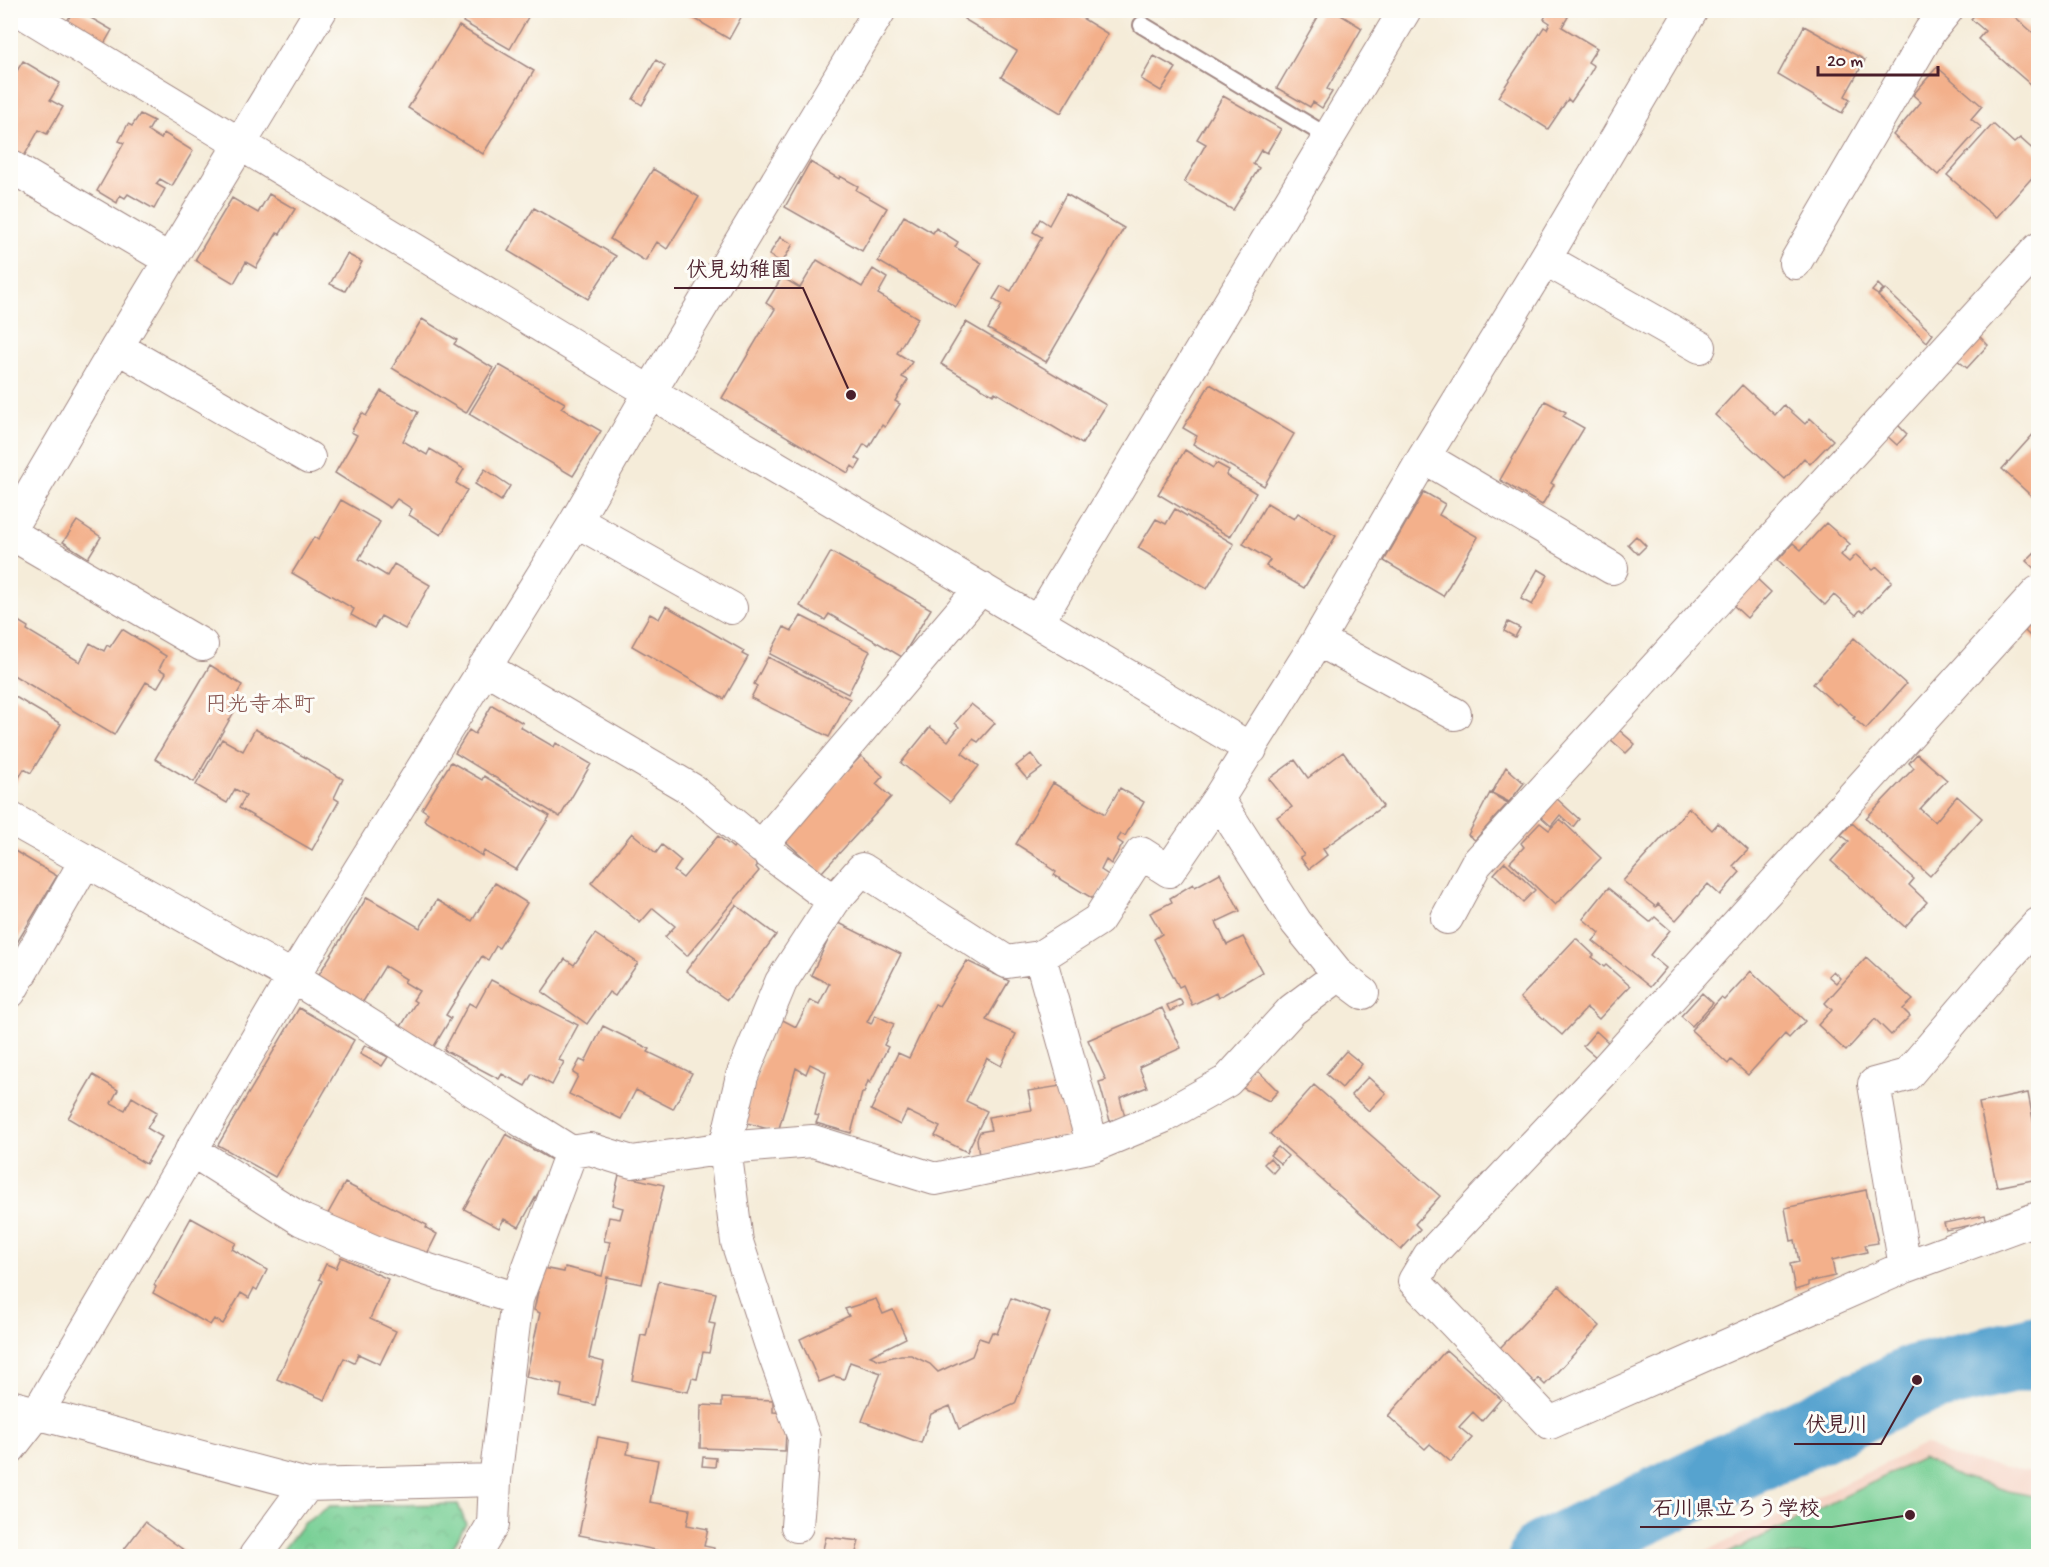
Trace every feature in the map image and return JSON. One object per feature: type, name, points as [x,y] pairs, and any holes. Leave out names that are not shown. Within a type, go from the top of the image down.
[{"type":"street","points":[[19,10],[650,392],[1251,749]]},
{"type":"street","points":[[202,645],[10,531],[117,347],[242,144],[321,10]]},
{"type":"street","points":[[10,1448],[24,1409],[191,1150],[293,977],[576,521],[650,392],[880,10]]},
{"type":"street","points":[[1038,622],[1406,10]]},
{"type":"street","points":[[797,1526],[804,1438],[737,1242],[725,1148],[742,1076],[781,982],[834,901],[862,870],[1007,962],[1040,957],[1098,920],[1141,853],[1169,871],[1251,749],[1318,640],[1424,457],[1545,259],[1692,10]]},
{"type":"street","points":[[1795,263],[1930,31],[1947,10]]},
{"type":"street","points":[[10,166],[170,260]]},
{"type":"street","points":[[1447,918],[1476,864],[2038,249]]},
{"type":"street","points":[[1545,259],[1700,347]]},
{"type":"street","points":[[117,347],[309,458]]},
{"type":"street","points":[[1424,457],[1612,568]]},
{"type":"street","points":[[576,521],[731,608]]},
{"type":"street","points":[[761,847],[981,588]]},
{"type":"street","points":[[2038,592],[1619,1054],[1429,1256],[1413,1281],[1551,1423],[1905,1267],[2038,1218]]},
{"type":"street","points":[[1318,640],[1455,714]]},
{"type":"street","points":[[484,667],[691,789],[761,847],[834,901]]},
{"type":"street","points":[[10,818],[293,977],[571,1152],[590,1149],[632,1162],[725,1148],[813,1141],[877,1163],[935,1179],[1093,1146],[1162,1117],[1227,1081],[1292,1010],[1351,984],[1296,921],[1218,799]]},
{"type":"street","points":[[10,992],[86,860]]},
{"type":"street","points":[[1905,1267],[1874,1084],[1907,1076],[2038,924]]},
{"type":"street","points":[[1040,957],[1093,1146]]},
{"type":"street","points":[[191,1150],[302,1220],[382,1255],[517,1299]]},
{"type":"street","points":[[474,1557],[493,1524],[495,1480],[517,1299],[571,1152]]},
{"type":"street","points":[[24,1409],[308,1485],[495,1480]]},
{"type":"street","points":[[255,1557],[308,1485]]},
{"type":"lane","points":[[1142,25],[1330,138]]},
{"type":"shaded area","points":[[1925,1444],[1955,1458],[2038,1473],[2038,1556],[1697,1556]]},
{"type":"green space","points":[[1922,1458],[1952,1474],[2038,1497],[2038,1556],[1723,1556]]},
{"type":"green space","points":[[458,1504],[466,1524],[448,1556],[278,1556],[303,1524],[330,1506]]},
{"type":"building","points":[[74,10],[112,30],[104,44],[67,21]]},
{"type":"building","points":[[469,10],[532,10],[510,49],[463,22]]},
{"type":"building","points":[[680,10],[745,10],[729,39]]},
{"type":"building","points":[[959,10],[1069,10],[1108,34],[1061,113],[1001,77],[1017,51],[964,19],[966,15]]},
{"type":"building","points":[[1322,10],[1333,10],[1362,28],[1327,89],[1332,92],[1322,108],[1313,102],[1310,107],[1277,88]]},
{"type":"building","points":[[1549,10],[1557,10],[1568,17],[1562,27],[1597,48],[1588,62],[1594,66],[1586,80],[1571,102],[1568,99],[1548,129],[1498,97],[1544,27],[1547,29],[1550,23],[1544,19]]},
{"type":"building","points":[[1979,10],[2007,10],[2038,37],[2038,91],[1978,39],[1985,31],[1971,19]]},
{"type":"building","points":[[459,26],[534,71],[483,154],[408,108]]},
{"type":"building","points":[[1804,26],[1865,60],[1845,96],[1850,99],[1842,113],[1778,75]]},
{"type":"building","points":[[1154,56],[1176,68],[1161,91],[1141,79]]},
{"type":"building","points":[[656,60],[665,66],[642,105],[633,99]]},
{"type":"building","points":[[23,61],[60,83],[50,100],[63,107],[47,134],[39,130],[23,158],[10,151],[10,82]]},
{"type":"building","points":[[1937,67],[1982,106],[1971,119],[1981,127],[1938,175],[1893,135],[1921,102],[1913,95]]},
{"type":"building","points":[[1223,96],[1281,129],[1267,153],[1261,150],[1253,164],[1259,168],[1233,210],[1184,182],[1206,144],[1197,139]]},
{"type":"building","points":[[140,114],[154,121],[148,131],[161,139],[164,133],[193,151],[172,186],[160,179],[156,184],[165,189],[154,209],[128,194],[125,198],[120,195],[117,203],[97,191],[124,143],[119,141],[128,124],[132,126]]},
{"type":"building","points":[[1993,124],[2014,143],[2020,138],[2038,154],[2038,171],[1996,218],[1947,175]]},
{"type":"building","points":[[810,162],[839,179],[840,176],[858,186],[856,190],[887,208],[862,251],[785,207]]},
{"type":"building","points":[[653,169],[699,197],[667,249],[657,242],[645,261],[610,239]]},
{"type":"building","points":[[269,194],[295,209],[256,268],[246,262],[234,283],[195,260],[232,198],[258,213]]},
{"type":"building","points":[[1066,194],[1124,228],[1046,362],[988,329],[1002,305],[993,299],[1001,286],[1011,291],[1042,237],[1033,232],[1040,219],[1049,225]]},
{"type":"building","points":[[534,208],[616,256],[588,299],[508,251]]},
{"type":"building","points":[[904,216],[933,233],[936,228],[958,242],[955,247],[982,263],[956,307],[878,261]]},
{"type":"building","points":[[780,237],[793,244],[782,263],[769,255]]},
{"type":"building","points":[[347,254],[362,262],[345,291],[330,284]]},
{"type":"building","points":[[817,260],[862,287],[873,269],[887,278],[878,294],[918,318],[897,353],[912,362],[902,377],[908,380],[895,401],[900,404],[885,427],[882,425],[869,447],[864,444],[856,458],[861,461],[856,469],[852,466],[848,473],[722,398],[775,309],[766,303],[782,277],[800,288]]},
{"type":"building","points":[[1878,284],[1883,289],[1878,295],[1872,291]]},
{"type":"building","points":[[1885,289],[1933,334],[1927,342],[1878,296]]},
{"type":"building","points":[[422,319],[457,340],[454,344],[493,368],[466,413],[392,368]]},
{"type":"building","points":[[966,322],[1106,405],[1082,444],[995,392],[993,395],[941,364]]},
{"type":"building","points":[[1978,335],[1988,345],[1967,368],[1956,359]]},
{"type":"building","points":[[499,365],[565,403],[561,408],[601,431],[573,476],[469,414]]},
{"type":"building","points":[[1210,384],[1294,434],[1264,486],[1193,444],[1197,436],[1183,428]]},
{"type":"building","points":[[1742,385],[1775,415],[1784,405],[1805,424],[1810,418],[1833,440],[1810,464],[1804,458],[1785,479],[1715,415]]},
{"type":"building","points":[[381,391],[418,412],[403,441],[427,455],[430,449],[464,469],[456,483],[467,490],[441,535],[409,515],[412,509],[397,499],[390,508],[335,473],[357,435],[351,432],[362,413],[366,416]]},
{"type":"building","points":[[1545,401],[1566,412],[1563,416],[1584,428],[1551,483],[1554,485],[1542,505],[1500,480]]},
{"type":"building","points":[[1897,424],[1907,434],[1897,445],[1886,435]]},
{"type":"building","points":[[2038,429],[2038,502],[2002,469]]},
{"type":"building","points":[[1185,450],[1213,468],[1216,463],[1229,470],[1226,475],[1256,493],[1230,537],[1158,494]]},
{"type":"building","points":[[485,469],[510,486],[501,501],[475,484]]},
{"type":"building","points":[[1424,492],[1445,504],[1439,515],[1478,537],[1443,596],[1384,561]]},
{"type":"building","points":[[341,500],[380,522],[359,559],[387,576],[394,564],[430,585],[405,629],[381,616],[374,628],[351,615],[354,609],[292,573],[314,537],[318,540]]},
{"type":"building","points":[[1267,503],[1294,519],[1298,513],[1336,536],[1304,588],[1266,566],[1270,560],[1243,544]]},
{"type":"building","points":[[1175,509],[1234,544],[1207,589],[1138,548],[1156,519],[1166,524]]},
{"type":"building","points":[[77,521],[101,537],[88,558],[63,542]]},
{"type":"building","points":[[1826,523],[1850,544],[1841,555],[1849,562],[1856,555],[1873,570],[1877,567],[1892,581],[1863,612],[1860,610],[1856,615],[1834,595],[1825,605],[1778,560],[1793,543],[1801,550]]},
{"type":"building","points":[[1636,536],[1646,546],[1638,554],[1628,544]]},
{"type":"building","points":[[831,552],[931,609],[902,657],[829,614],[825,620],[800,606]]},
{"type":"building","points":[[2035,552],[2038,556],[2037,571],[2026,561]]},
{"type":"building","points":[[1538,569],[1548,575],[1532,605],[1521,599]]},
{"type":"building","points":[[1756,578],[1771,592],[1747,618],[1733,605]]},
{"type":"building","points":[[666,606],[744,651],[742,654],[748,657],[724,699],[632,646],[650,614],[659,619]]},
{"type":"building","points":[[10,616],[28,627],[27,630],[80,662],[90,643],[104,651],[107,645],[110,647],[122,629],[166,656],[159,669],[166,673],[157,688],[146,682],[114,735],[10,673]]},
{"type":"building","points":[[801,616],[870,651],[848,694],[770,654],[784,627],[792,631]]},
{"type":"building","points":[[1508,622],[1520,628],[1515,637],[1504,631]]},
{"type":"building","points":[[2033,622],[2038,627],[2038,644],[2025,631]]},
{"type":"building","points":[[1854,638],[1906,684],[1866,729],[1839,703],[1837,705],[1813,684]]},
{"type":"building","points":[[768,657],[850,699],[829,737],[751,698],[757,686],[754,684]]},
{"type":"building","points":[[210,665],[242,685],[230,707],[235,710],[194,782],[155,759]]},
{"type":"building","points":[[12,695],[61,724],[31,773],[24,769],[14,786],[10,784],[10,698]]},
{"type":"building","points":[[971,704],[995,723],[978,742],[973,739],[962,753],[979,766],[950,802],[901,763],[930,727],[948,741],[959,727],[955,723]]},
{"type":"building","points":[[492,705],[523,723],[520,727],[554,747],[556,743],[591,764],[560,817],[455,753],[469,730],[475,734]]},
{"type":"building","points":[[255,729],[343,779],[334,798],[339,801],[312,850],[239,808],[246,795],[235,789],[227,803],[196,785],[222,739],[243,751]]},
{"type":"building","points":[[1619,730],[1635,744],[1626,753],[1610,739]]},
{"type":"building","points":[[1343,752],[1383,806],[1323,849],[1327,855],[1309,869],[1300,857],[1304,855],[1277,817],[1292,807],[1269,779],[1295,760],[1308,778]]},
{"type":"building","points":[[1031,754],[1042,768],[1027,779],[1016,766]]},
{"type":"building","points":[[1917,754],[1947,780],[1920,809],[1935,822],[1957,796],[1982,818],[1930,876],[1866,818],[1914,768],[1909,763]]},
{"type":"building","points":[[861,756],[883,776],[876,784],[891,797],[821,873],[782,838]]},
{"type":"building","points":[[451,762],[482,780],[484,776],[550,816],[516,870],[484,851],[482,856],[424,820],[428,813],[422,809]]},
{"type":"building","points":[[1506,767],[1524,783],[1509,802],[1492,793]]},
{"type":"building","points":[[1053,783],[1105,814],[1120,788],[1144,802],[1125,836],[1121,834],[1117,840],[1123,844],[1111,864],[1106,860],[1101,870],[1110,876],[1095,900],[1054,875],[1056,872],[1047,866],[1048,864],[1016,844]]},
{"type":"building","points":[[1490,793],[1508,803],[1475,840],[1468,835]]},
{"type":"building","points":[[1556,798],[1579,819],[1573,827],[1560,815],[1551,826],[1540,816]]},
{"type":"building","points":[[1689,808],[1712,830],[1718,823],[1748,850],[1733,866],[1740,872],[1720,895],[1708,884],[1676,920],[1658,904],[1656,907],[1623,881]]},
{"type":"building","points":[[1560,819],[1601,858],[1555,905],[1510,862],[1524,847],[1521,843],[1540,823],[1549,830]]},
{"type":"building","points":[[1852,823],[1914,879],[1909,885],[1927,902],[1905,927],[1831,861],[1849,841],[1841,835]]},
{"type":"building","points":[[632,833],[656,853],[662,845],[681,861],[674,871],[683,878],[718,836],[733,848],[737,843],[760,862],[756,867],[759,871],[687,956],[665,937],[675,926],[653,908],[640,923],[591,883]]},
{"type":"building","points":[[13,850],[57,876],[12,951],[10,950],[10,855]]},
{"type":"building","points":[[1505,862],[1535,890],[1523,902],[1494,874]]},
{"type":"building","points":[[1220,873],[1240,911],[1216,922],[1227,945],[1243,937],[1262,972],[1218,998],[1216,993],[1192,1005],[1183,985],[1179,987],[1154,939],[1162,934],[1150,913],[1172,902],[1170,898],[1193,884],[1195,887]]},
{"type":"building","points":[[495,883],[527,903],[499,948],[496,946],[488,960],[482,956],[446,1015],[451,1018],[433,1048],[400,1028],[416,1002],[413,1000],[419,991],[404,982],[406,979],[385,966],[361,1005],[316,979],[367,897],[420,928],[437,900],[472,921]]},
{"type":"building","points":[[1608,888],[1650,922],[1655,917],[1670,930],[1650,955],[1666,968],[1650,987],[1593,941],[1600,933],[1583,919]]},
{"type":"building","points":[[736,905],[776,935],[727,1000],[686,971]]},
{"type":"building","points":[[837,922],[901,954],[867,1022],[871,1024],[875,1015],[894,1024],[884,1045],[888,1047],[870,1083],[868,1081],[862,1093],[851,1133],[816,1123],[819,1116],[815,1115],[826,1072],[810,1064],[806,1074],[796,1068],[778,1132],[741,1121],[779,1018],[796,1027],[810,1000],[819,1004],[829,984],[811,975]]},
{"type":"building","points":[[595,934],[638,963],[615,996],[609,992],[587,1024],[542,992],[565,959],[574,965]]},
{"type":"building","points":[[1576,938],[1594,955],[1592,957],[1604,967],[1606,965],[1630,986],[1599,1019],[1587,1008],[1562,1035],[1520,998]]},
{"type":"building","points":[[1866,957],[1913,1000],[1903,1009],[1910,1016],[1891,1035],[1875,1019],[1846,1051],[1818,1025],[1832,1010],[1825,1003]]},
{"type":"building","points":[[967,961],[1009,981],[986,1020],[1016,1034],[1001,1066],[987,1058],[966,1101],[987,1111],[967,1152],[935,1136],[940,1127],[907,1111],[900,1125],[871,1110],[898,1053],[909,1058],[935,1004],[939,1006]]},
{"type":"building","points":[[1751,971],[1805,1021],[1789,1038],[1785,1034],[1748,1075],[1731,1060],[1728,1064],[1691,1030]]},
{"type":"building","points":[[1833,971],[1840,978],[1836,983],[1828,976]]},
{"type":"building","points":[[491,980],[578,1025],[559,1060],[564,1062],[552,1085],[532,1074],[525,1086],[502,1074],[499,1079],[444,1050],[469,1003],[476,1007]]},
{"type":"building","points":[[1702,993],[1713,1003],[1692,1026],[1681,1016]]},
{"type":"building","points":[[1180,999],[1183,1005],[1170,1011],[1167,1005]]},
{"type":"building","points":[[299,1008],[354,1040],[275,1177],[218,1145]]},
{"type":"building","points":[[1162,1008],[1181,1048],[1139,1067],[1147,1087],[1120,1098],[1125,1117],[1110,1121],[1099,1082],[1106,1080],[1088,1040]]},
{"type":"building","points":[[603,1026],[650,1049],[648,1052],[692,1073],[673,1109],[636,1090],[621,1119],[569,1094],[578,1076],[573,1073],[580,1060],[585,1062]]},
{"type":"building","points":[[1596,1031],[1608,1042],[1596,1057],[1583,1046]]},
{"type":"building","points":[[365,1045],[388,1057],[382,1066],[360,1054]]},
{"type":"building","points":[[1346,1051],[1362,1064],[1342,1088],[1326,1074]]},
{"type":"building","points":[[1254,1067],[1278,1091],[1269,1101],[1237,1085]]},
{"type":"building","points":[[93,1075],[118,1090],[111,1103],[125,1110],[132,1097],[157,1112],[147,1128],[162,1137],[146,1164],[68,1118]]},
{"type":"building","points":[[1368,1077],[1386,1093],[1369,1111],[1351,1095]]},
{"type":"building","points":[[1067,1085],[1076,1135],[979,1156],[977,1139],[980,1132],[991,1130],[988,1117],[1032,1110],[1028,1091]]},
{"type":"building","points":[[1314,1085],[1440,1196],[1415,1224],[1420,1229],[1401,1250],[1270,1134]]},
{"type":"building","points":[[2028,1093],[2038,1146],[2038,1179],[1997,1187],[1979,1103]]},
{"type":"building","points":[[506,1134],[555,1162],[519,1227],[504,1219],[499,1228],[464,1209]]},
{"type":"building","points":[[1278,1147],[1288,1156],[1281,1164],[1270,1155]]},
{"type":"building","points":[[1270,1158],[1278,1167],[1273,1173],[1264,1164]]},
{"type":"building","points":[[619,1175],[664,1185],[642,1284],[607,1277],[589,1358],[604,1362],[595,1405],[560,1397],[562,1385],[526,1377],[540,1313],[534,1310],[543,1268],[564,1272],[565,1267],[602,1276],[610,1242],[604,1241],[609,1217],[620,1219],[623,1208],[612,1205]]},
{"type":"building","points":[[345,1183],[427,1225],[426,1228],[437,1234],[422,1264],[325,1219]]},
{"type":"building","points":[[1866,1190],[1878,1243],[1865,1245],[1867,1252],[1832,1260],[1835,1276],[1808,1282],[1808,1286],[1795,1290],[1790,1264],[1799,1262],[1795,1240],[1791,1241],[1785,1208]]},
{"type":"building","points":[[1985,1215],[1987,1222],[1946,1230],[1944,1223]]},
{"type":"building","points":[[191,1218],[236,1243],[232,1249],[267,1270],[257,1290],[254,1288],[249,1298],[241,1293],[223,1324],[214,1319],[210,1325],[153,1293],[156,1287],[154,1285]]},
{"type":"building","points":[[341,1257],[388,1279],[370,1319],[396,1331],[380,1364],[358,1354],[354,1363],[344,1358],[325,1400],[277,1379],[322,1281],[319,1279],[326,1264],[336,1268]]},
{"type":"building","points":[[659,1281],[716,1293],[709,1323],[715,1324],[709,1353],[703,1352],[697,1379],[692,1378],[688,1392],[632,1380],[641,1335],[646,1336]]},
{"type":"building","points":[[1559,1286],[1600,1326],[1545,1385],[1538,1378],[1535,1383],[1500,1348]]},
{"type":"building","points":[[1011,1298],[1050,1313],[1015,1404],[959,1429],[950,1406],[931,1414],[921,1443],[862,1421],[881,1373],[850,1362],[844,1379],[834,1376],[819,1382],[800,1339],[849,1316],[845,1309],[876,1299],[883,1314],[893,1310],[906,1338],[870,1356],[880,1360],[911,1355],[930,1364],[938,1372],[972,1356],[979,1338],[988,1341],[992,1332],[997,1334]]},
{"type":"building","points":[[1446,1350],[1501,1399],[1482,1421],[1473,1412],[1459,1427],[1472,1438],[1451,1462],[1430,1444],[1425,1449],[1388,1416]]},
{"type":"building","points":[[722,1398],[773,1400],[773,1412],[787,1413],[785,1451],[700,1448],[701,1405],[722,1406]]},
{"type":"building","points":[[598,1437],[629,1443],[627,1454],[658,1460],[650,1502],[690,1509],[687,1525],[708,1529],[704,1546],[714,1548],[713,1556],[687,1556],[579,1535]]},
{"type":"building","points":[[703,1457],[716,1458],[715,1467],[702,1466]]},
{"type":"building","points":[[145,1522],[192,1556],[119,1556]]},
{"type":"building","points":[[826,1537],[859,1541],[855,1556],[831,1556],[822,1553]]},
{"type":"waterway","points":[[1545,1556],[1917,1380],[2038,1351]]},
{"type":"place","name":"伏見幼稚園","points":[[851,395]]},
{"type":"place","name":"伏見川","points":[[1917,1380]]},
{"type":"place","name":"石川県立ろう学校","points":[[1910,1515]]},
{"type":"district","name":"円光寺本町","points":[[260,703]]}]
